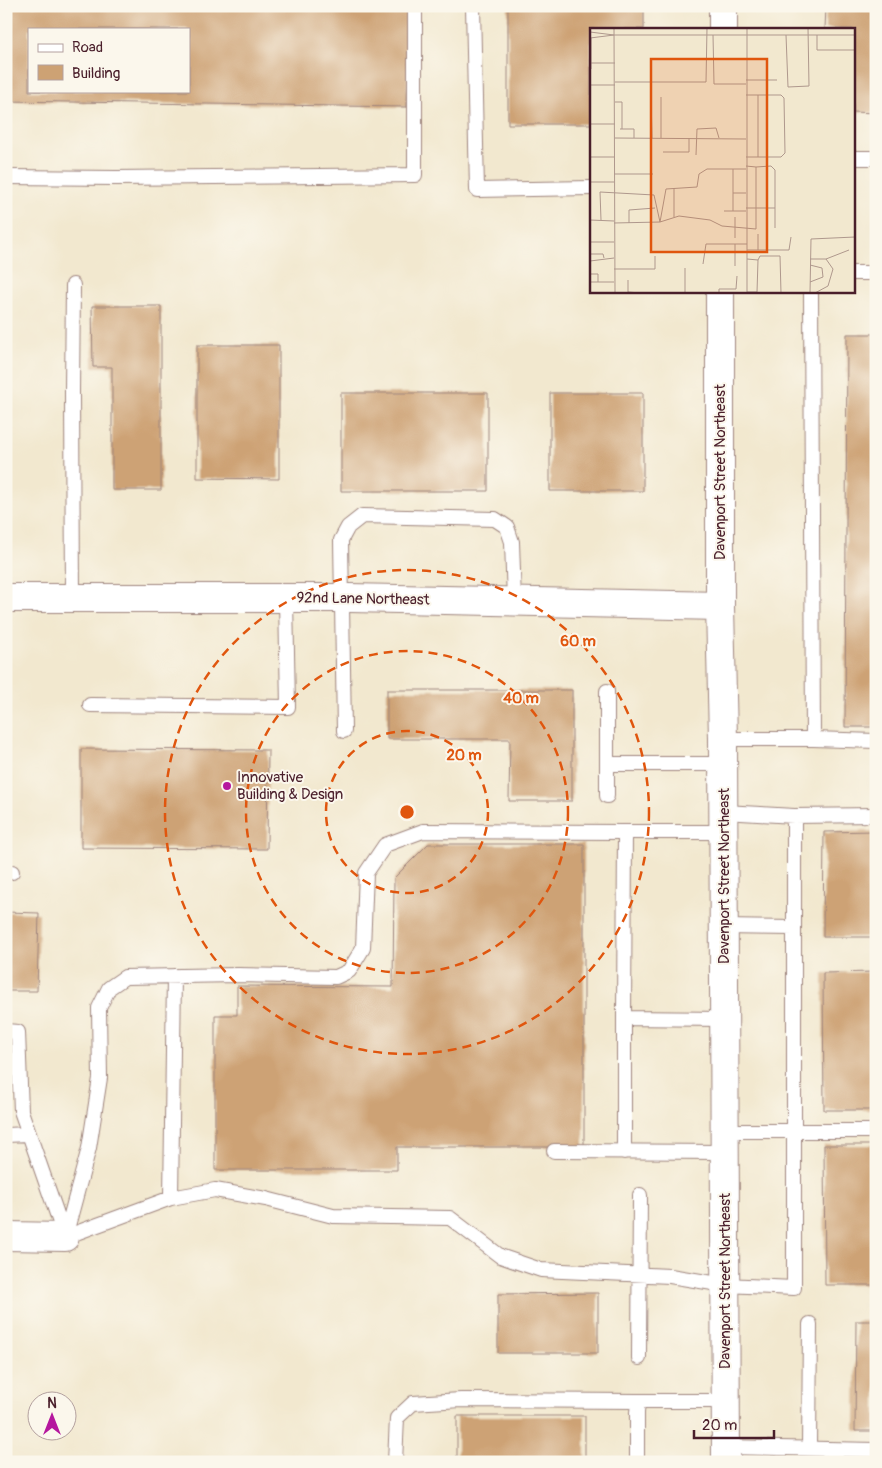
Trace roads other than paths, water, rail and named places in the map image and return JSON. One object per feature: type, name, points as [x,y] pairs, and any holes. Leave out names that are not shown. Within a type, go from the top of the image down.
[{"type":"street","points":[[723,6],[723,28]]},
{"type":"street","name":"Davenport Street Northeast","points":[[720,292],[720,606],[724,822],[726,1454]]},
{"type":"street","name":"92nd Lane Northeast","points":[[6,598],[341,598],[720,606]]},
{"type":"street","points":[[6,1236],[65,1237]]},
{"type":"lane","points":[[6,177],[116,178],[415,175],[415,6]]},
{"type":"lane","points":[[473,6],[477,190],[590,188]]},
{"type":"lane","points":[[854,158],[876,158]]},
{"type":"lane","points":[[854,273],[876,273]]},
{"type":"lane","points":[[73,284],[73,598]]},
{"type":"lane","points":[[812,292],[813,739]]},
{"type":"lane","points":[[344,731],[341,540],[348,527],[362,516],[495,519],[507,527],[512,542],[514,602]]},
{"type":"lane","points":[[90,705],[288,707],[286,598]]},
{"type":"lane","points":[[607,690],[607,796]]},
{"type":"lane","points":[[607,764],[723,752],[813,739],[876,741]]},
{"type":"lane","points":[[65,1237],[89,1148],[100,1078],[99,1008],[109,988],[125,978],[238,975],[336,977],[349,971],[363,948],[366,873],[385,844],[423,831],[626,832],[794,816],[876,815]]},
{"type":"lane","points":[[65,1237],[172,1198],[215,1190],[333,1216],[450,1218],[500,1256],[540,1270],[670,1276],[725,1285],[794,1288],[794,816]]},
{"type":"lane","points":[[624,1152],[626,832]]},
{"type":"lane","points":[[724,927],[794,928]]},
{"type":"lane","points":[[172,1198],[174,976]]},
{"type":"lane","points":[[624,1018],[724,1019]]},
{"type":"lane","points":[[6,1031],[18,1032],[21,1111],[65,1237]]},
{"type":"lane","points":[[554,1151],[624,1152],[724,1142],[794,1132],[876,1131]]},
{"type":"lane","points":[[6,1135],[29,1134]]},
{"type":"lane","points":[[639,1358],[640,1195]]},
{"type":"lane","points":[[809,1448],[810,1324]]},
{"type":"lane","points":[[395,1462],[397,1418],[413,1403],[461,1400],[726,1401]]},
{"type":"lane","points":[[637,1462],[638,1401]]},
{"type":"lane","points":[[726,1454],[809,1448],[876,1450]]},
{"type":"place","name":"Innovative Building & Design","points":[[227,786]]}]
